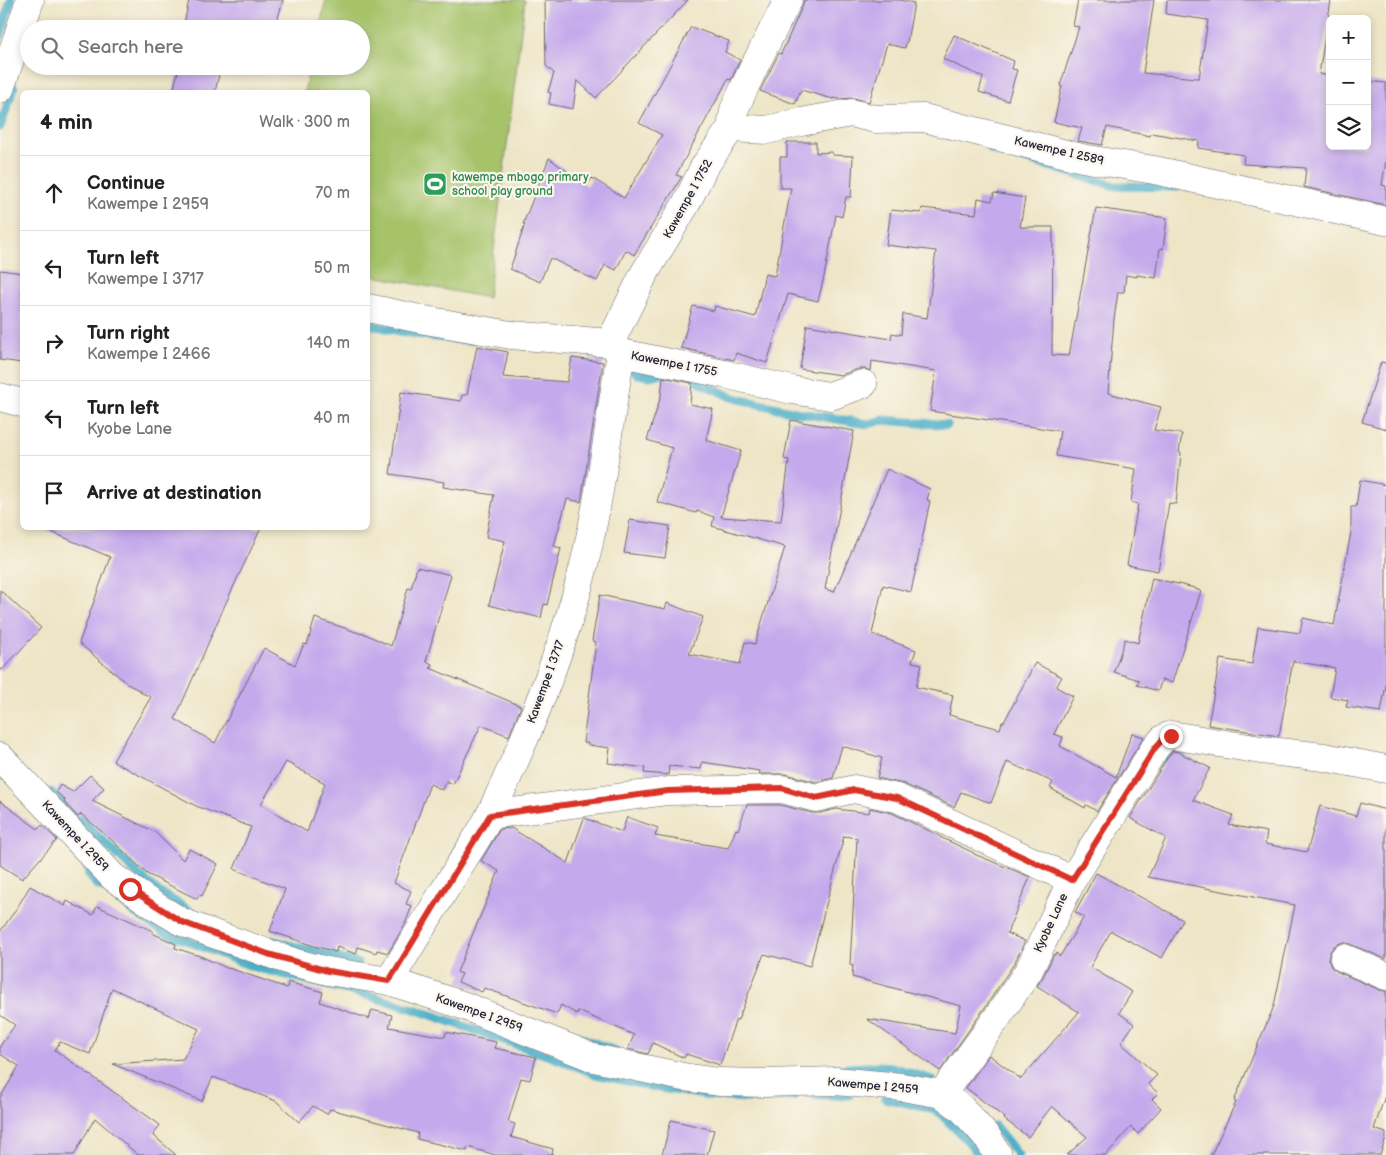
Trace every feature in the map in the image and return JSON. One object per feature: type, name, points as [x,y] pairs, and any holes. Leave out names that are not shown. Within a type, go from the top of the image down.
[{"type":"street","points":[[23,20],[30,0]]},
{"type":"street","name":"Kawempe I 1752","points":[[615,348],[644,274],[686,204],[704,167],[731,128],[734,110],[788,0]]},
{"type":"street","points":[[0,89],[20,30]]},
{"type":"street","name":"Kawempe I 2589","points":[[731,128],[767,130],[851,113],[875,119],[924,118],[1082,158],[1154,170],[1386,222]]},
{"type":"street","name":"Kawempe I 1755","points":[[370,308],[511,335],[615,348],[792,390],[830,396],[863,384]]},
{"type":"street","name":"Kawempe I 3717","points":[[389,981],[490,815],[532,722],[550,675],[581,577],[593,524],[606,456],[612,408],[615,348]]},
{"type":"street","points":[[0,397],[20,402]]},
{"type":"street","name":"Kyobe Lane","points":[[942,1094],[1029,970],[1072,880],[1155,748],[1163,739],[1171,736],[1261,750],[1324,757],[1386,769]]},
{"type":"street","name":"Kawempe I 2959","points":[[0,757],[114,877],[182,922],[296,963],[328,971],[389,981],[462,1005],[594,1058],[683,1077],[719,1082],[764,1084],[835,1081],[902,1087],[942,1094],[962,1109],[988,1138],[998,1155]]},
{"type":"street","points":[[490,815],[668,791],[782,788],[816,798],[854,790],[897,798],[1072,880]]},
{"type":"street","points":[[1344,958],[1386,976]]},
{"type":"green space","name":"kawempe mbogo primary school play ground","points":[[326,0],[525,0],[488,298],[370,275],[370,90],[304,90],[308,75],[370,75],[370,20],[321,20]]},
{"type":"building","points":[[189,0],[283,0],[277,20],[185,20]]},
{"type":"building","points":[[545,0],[688,0],[596,98],[577,80],[573,109],[549,104],[551,93],[548,92],[554,73],[546,66]]},
{"type":"building","points":[[804,0],[900,0],[914,3],[905,48],[887,44],[869,102],[854,98],[833,99],[801,90],[795,104],[760,91],[779,53],[781,54]]},
{"type":"building","points":[[1078,0],[1154,0],[1143,73],[1199,78],[1208,20],[1166,14],[1167,0],[1331,0],[1329,15],[1326,15],[1326,31],[1319,74],[1326,75],[1326,150],[1371,150],[1371,81],[1386,83],[1386,160],[1382,185],[1386,186],[1386,205],[1304,187],[1306,168],[1243,164],[1244,155],[1198,148],[1199,141],[1151,133],[1150,136],[1107,127],[1102,145],[1078,141],[1082,128],[1054,122],[1062,86],[1060,86],[1079,27],[1073,26]]},
{"type":"building","points":[[691,27],[729,41],[725,52],[740,60],[731,80],[728,79],[676,175],[682,177],[634,255],[626,250],[616,270],[605,265],[597,281],[550,258],[540,282],[510,269],[525,224],[523,224],[549,158],[587,186],[592,178],[624,198],[662,135],[639,123]]},
{"type":"building","points":[[954,35],[1014,61],[1012,69],[1017,70],[1008,101],[979,92],[983,77],[943,59]]},
{"type":"building","points":[[177,75],[219,75],[215,90],[173,90]]},
{"type":"building","points":[[787,142],[816,142],[816,153],[832,152],[832,155],[853,156],[851,197],[846,197],[842,217],[836,215],[818,301],[788,294],[767,363],[736,353],[734,360],[681,348],[693,306],[714,311],[715,306],[755,317],[765,274],[775,276],[791,188],[780,188],[780,157],[787,157]]},
{"type":"building","points":[[994,193],[1025,198],[1020,227],[1053,227],[1052,355],[1069,356],[1096,208],[1167,218],[1163,249],[1160,248],[1156,278],[1126,275],[1124,292],[1118,292],[1108,393],[1161,407],[1154,430],[1182,434],[1176,504],[1169,503],[1158,571],[1127,565],[1138,504],[1131,502],[1136,469],[1056,456],[1060,431],[930,411],[936,371],[872,361],[871,371],[858,369],[841,375],[800,369],[807,325],[891,339],[892,333],[901,335],[903,314],[927,318],[936,251],[886,245],[891,210],[921,213],[922,208],[976,214],[978,198],[992,201]]},
{"type":"building","points":[[0,270],[20,273],[20,363],[0,360]]},
{"type":"building","points":[[477,346],[508,352],[503,377],[567,382],[572,358],[603,362],[581,502],[567,499],[554,546],[561,548],[547,605],[544,604],[541,618],[489,605],[505,541],[486,537],[494,495],[443,487],[444,482],[390,474],[401,392],[461,401],[462,395],[467,395]]},
{"type":"building","points":[[1381,362],[1386,363],[1386,429],[1362,422]]},
{"type":"building","points":[[663,377],[692,383],[690,404],[713,409],[706,440],[741,451],[721,517],[781,521],[789,460],[784,459],[791,420],[854,431],[825,589],[834,592],[887,469],[930,489],[927,500],[930,501],[911,592],[883,585],[872,634],[916,650],[912,662],[922,664],[916,687],[953,695],[949,715],[1000,729],[1002,722],[1004,722],[1035,663],[1062,677],[1056,687],[1073,696],[1054,734],[1063,737],[1060,746],[1116,777],[1132,733],[1144,737],[1097,811],[1086,805],[1085,808],[1050,788],[1053,782],[1007,762],[991,803],[961,792],[954,807],[904,784],[877,778],[882,758],[842,746],[833,778],[816,782],[786,774],[759,774],[760,771],[702,762],[701,769],[669,766],[668,775],[644,773],[645,768],[608,763],[610,748],[583,743],[596,642],[592,641],[600,595],[665,609],[667,603],[703,617],[689,654],[740,664],[745,642],[755,644],[785,547],[712,526],[714,517],[697,511],[696,513],[657,502],[672,448],[647,440],[661,396]]},
{"type":"building","points":[[1360,480],[1386,485],[1386,685],[1381,712],[1346,707],[1348,700],[1330,697],[1335,668],[1293,661],[1279,736],[1208,725],[1220,659],[1252,664],[1258,627],[1300,633],[1303,618],[1334,625],[1351,532],[1351,507],[1356,507]]},
{"type":"building","points":[[630,520],[670,526],[665,558],[624,553]]},
{"type":"building","points":[[47,530],[260,530],[175,719],[215,743],[264,648],[295,665],[304,644],[307,645],[315,618],[363,633],[391,646],[408,588],[411,589],[417,567],[451,575],[426,661],[432,664],[430,668],[521,706],[509,736],[481,725],[453,784],[446,781],[442,790],[430,784],[394,883],[411,891],[406,904],[412,906],[405,924],[388,953],[377,950],[376,953],[358,947],[356,954],[337,947],[336,952],[270,931],[285,889],[234,869],[251,827],[196,806],[113,761],[151,697],[129,685],[79,643],[110,557]],"holes":[[[286,762],[325,783],[307,832],[261,804]]]},
{"type":"building","points":[[1152,578],[1201,591],[1172,683],[1162,679],[1158,691],[1137,685],[1139,680],[1114,672],[1125,639],[1138,643]]},
{"type":"building","points":[[0,590],[41,628],[0,672]]},
{"type":"building","points":[[1173,751],[1210,768],[1193,800],[1233,815],[1229,825],[1267,832],[1265,844],[1307,852],[1320,806],[1356,816],[1360,803],[1386,810],[1386,959],[1343,942],[1334,946],[1328,959],[1331,967],[1338,972],[1386,991],[1386,1093],[1374,1129],[1386,1133],[1380,1155],[1211,1155],[1236,1102],[1234,1101],[1274,1006],[1295,905],[1148,877],[1166,838],[1130,818]]},
{"type":"building","points":[[90,775],[104,788],[92,801],[155,832],[183,860],[189,849],[218,864],[202,896],[199,895],[197,899],[147,874],[81,814],[78,817],[56,792],[60,785],[73,792]]},
{"type":"building","points":[[0,801],[38,829],[42,825],[57,840],[22,879],[0,865]]},
{"type":"building","points":[[747,805],[780,805],[812,813],[836,809],[869,813],[870,808],[892,813],[974,854],[1030,877],[1007,933],[1025,941],[1015,962],[940,1071],[867,1019],[955,1033],[961,1006],[852,977],[853,966],[850,965],[857,838],[844,836],[810,966],[764,954],[738,1020],[736,1019],[720,1065],[686,1054],[684,1058],[653,1043],[648,1054],[628,1049],[634,1035],[578,1011],[577,1014],[561,1005],[557,1014],[484,988],[482,992],[458,982],[462,974],[457,972],[499,871],[481,861],[500,829],[511,828],[568,863],[584,818],[622,832],[627,817],[658,828],[655,836],[728,848],[736,829],[738,830]]},
{"type":"building","points":[[1096,873],[1183,920],[1162,958],[1111,931],[1090,967],[1132,992],[1119,1013],[1134,1024],[1121,1043],[1157,1075],[1148,1084],[1158,1093],[1152,1099],[1161,1108],[1138,1134],[1131,1127],[1106,1155],[1067,1155],[1087,1137],[1052,1106],[1028,1137],[966,1088],[989,1055],[1021,1079],[1079,1012],[1037,986],[1054,954],[1056,953],[1060,956],[1084,917],[1075,912]]},
{"type":"building","points":[[30,886],[65,906],[67,901],[93,915],[97,906],[153,931],[152,933],[176,944],[175,948],[200,956],[229,969],[287,988],[288,982],[323,992],[320,1002],[369,1019],[372,1010],[392,1015],[389,1027],[445,1037],[446,1032],[496,1042],[494,1048],[536,1057],[530,1080],[521,1078],[508,1122],[515,1124],[511,1137],[553,1149],[552,1155],[495,1155],[468,1147],[467,1151],[417,1139],[418,1133],[330,1109],[327,1114],[313,1106],[299,1122],[276,1101],[213,1077],[202,1101],[113,1064],[183,1059],[199,1029],[112,988],[90,1054],[60,1042],[55,1050],[160,1125],[153,1135],[176,1155],[138,1155],[95,1118],[74,1155],[0,1155],[0,1098],[19,1066],[0,1054],[0,1046],[15,1025],[0,1015],[0,932]]},
{"type":"building","points":[[671,1120],[714,1130],[707,1155],[662,1155]]},
{"type":"waterway","points":[[0,36],[11,0]]},
{"type":"waterway","points":[[0,127],[14,87]]},
{"type":"waterway","points":[[991,149],[1115,186],[1177,187]]},
{"type":"waterway","points":[[370,324],[419,335],[471,340]]},
{"type":"waterway","points":[[593,353],[630,367],[637,374],[651,376],[666,372]]},
{"type":"waterway","points":[[695,377],[702,383],[731,397],[800,413],[868,424],[883,420],[947,425]]},
{"type":"waterway","points":[[1160,758],[1171,752],[1193,749]]},
{"type":"waterway","points":[[51,792],[144,880],[159,892],[189,910]]},
{"type":"waterway","points":[[85,863],[88,867],[89,875],[97,885],[110,890],[132,911],[165,932],[254,967],[417,1010],[553,1057],[596,1074],[660,1088],[711,1096],[748,1098],[794,1096]]},
{"type":"waterway","points":[[271,940],[357,963]]},
{"type":"waterway","points":[[548,1025],[615,1051]]},
{"type":"waterway","points":[[835,1069],[892,1067],[932,1080]]},
{"type":"waterway","points":[[815,1095],[849,1095]]},
{"type":"waterway","points":[[885,1098],[938,1111],[969,1142],[979,1155]]},
{"type":"waterway","points":[[995,1126],[1018,1155]]},
{"type":"place","name":"kawempe mbogo primary school play ground","points":[[435,184]]},
{"type":"route","points":[[130,889],[182,922],[268,954],[328,971],[389,981],[490,815],[668,791],[782,788],[816,798],[854,790],[897,798],[1072,880],[1155,748],[1163,739],[1171,736]]}]
